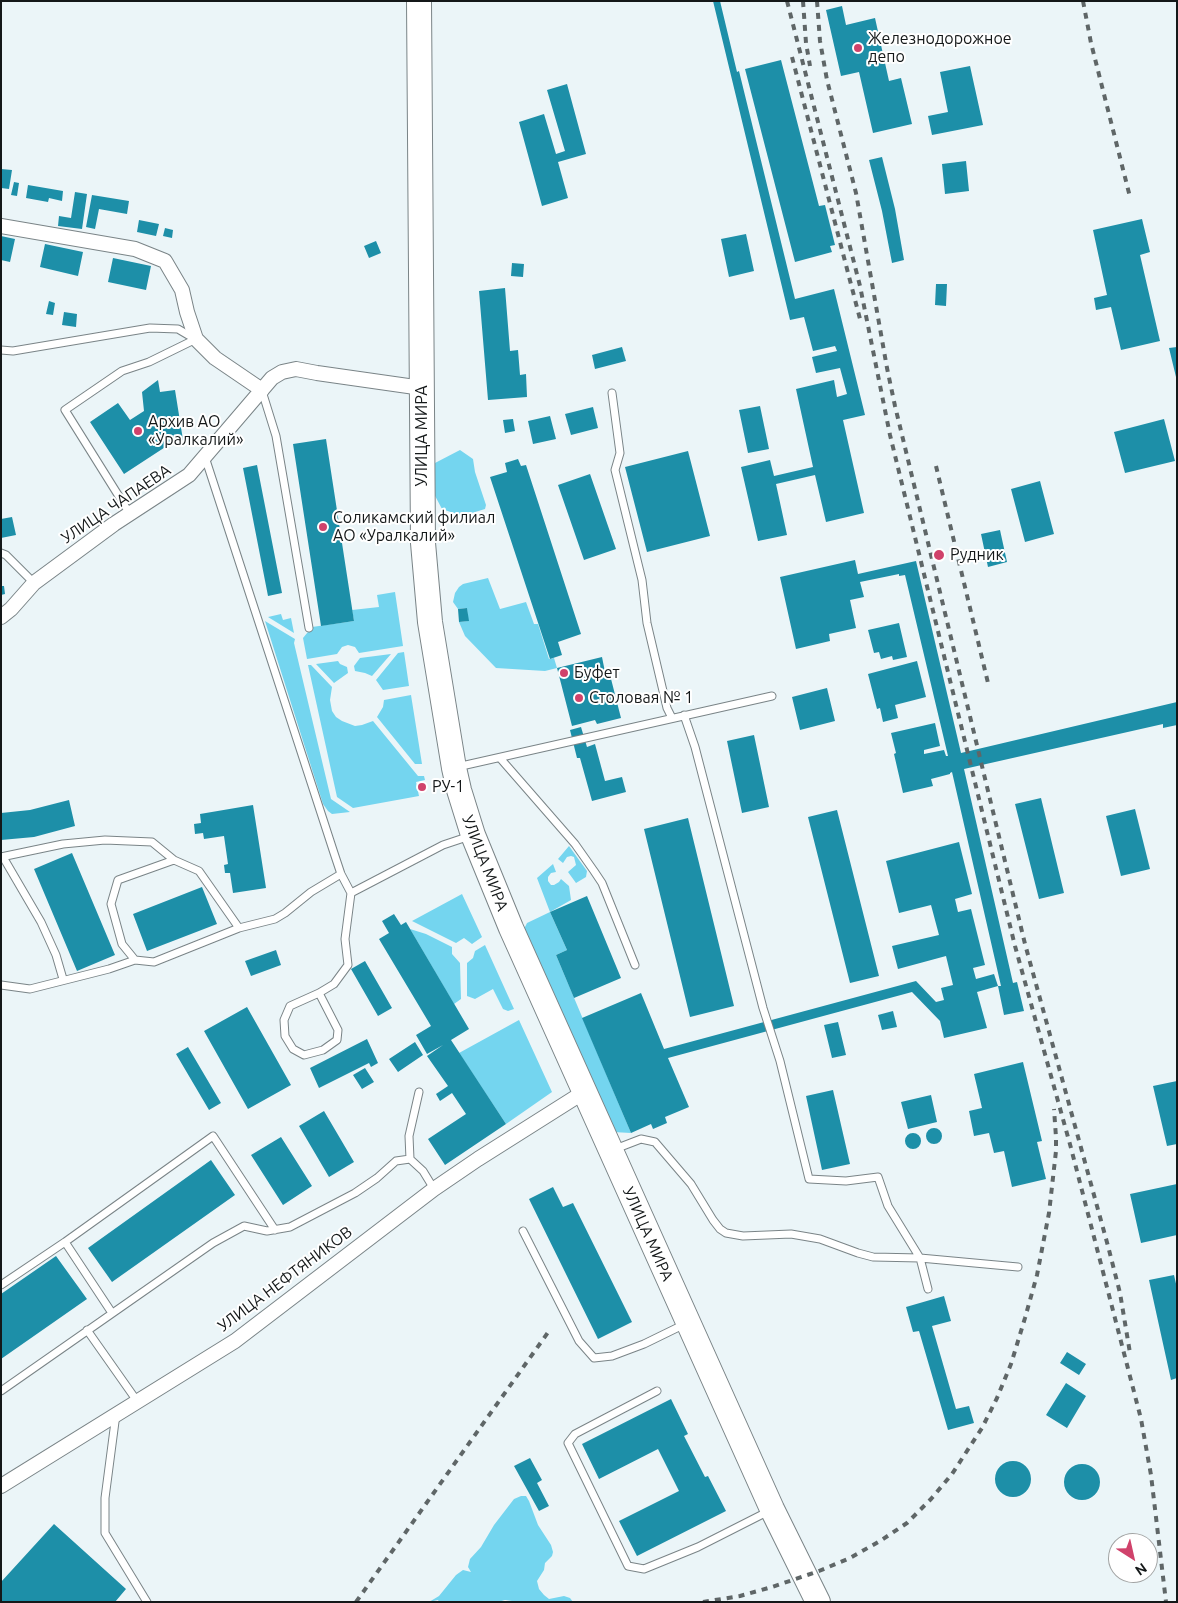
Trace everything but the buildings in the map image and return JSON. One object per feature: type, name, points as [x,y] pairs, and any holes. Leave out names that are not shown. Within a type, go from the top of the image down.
[{"type":"highway","name":"УЛИЦА МИРА","points":[[419,1],[423,542],[430,622],[454,768],[473,835],[511,928],[772,1509],[818,1602]]},
{"type":"street","points":[[1,226],[135,249],[165,261],[182,290],[196,339],[216,358],[262,390]]},
{"type":"street","name":"УЛИЦА ЧАПАЕВА","points":[[1,617],[11,609],[34,583],[130,514],[189,475],[272,378],[282,372],[296,369],[317,374],[422,388]]},
{"type":"street","name":"УЛИЦА НЕФТЯНИКОВ","points":[[1,1486],[234,1340],[434,1189],[584,1092]]},
{"type":"lane","points":[[1,350],[13,351],[150,328],[178,329],[196,339]]},
{"type":"lane","points":[[130,514],[65,410],[122,371],[149,362],[196,339]]},
{"type":"lane","points":[[262,390],[276,436],[309,628]]},
{"type":"lane","points":[[612,393],[620,453],[615,470],[642,580],[647,623],[667,708],[672,718]]},
{"type":"lane","points":[[205,457],[342,874],[351,893],[345,939],[348,965],[334,984],[319,994],[290,1006],[284,1020],[285,1036],[293,1049],[304,1055],[323,1050],[337,1040],[338,1030],[319,994]]},
{"type":"lane","points":[[1,553],[6,555],[34,583]]},
{"type":"lane","points":[[454,768],[772,696]]},
{"type":"lane","points":[[684,716],[695,747],[763,1008],[780,1060],[809,1179],[846,1181],[878,1177],[888,1206],[920,1258],[928,1289]]},
{"type":"lane","points":[[500,758],[575,844],[602,883],[635,966]]},
{"type":"lane","points":[[351,893],[443,845],[473,835]]},
{"type":"lane","points":[[62,980],[56,955],[41,922],[2,857],[63,844],[105,840],[152,842],[174,860],[199,871],[239,928]]},
{"type":"lane","points":[[135,960],[122,944],[111,904],[118,880],[174,860]]},
{"type":"lane","points":[[1,986],[30,989],[109,969],[135,960],[154,962],[239,928],[274,919],[285,913],[311,892],[342,874]]},
{"type":"lane","points":[[419,1092],[410,1136],[410,1159],[423,1171],[434,1189]]},
{"type":"lane","points":[[1,1285],[65,1242],[213,1136],[275,1230]]},
{"type":"lane","points":[[610,1151],[641,1140],[655,1142],[691,1184],[713,1220],[726,1233],[744,1236],[791,1234],[820,1239],[872,1257],[920,1258],[1018,1267]]},
{"type":"lane","points":[[1,1391],[214,1243],[244,1226],[268,1231],[290,1227],[354,1193],[377,1178],[396,1161],[410,1159]]},
{"type":"lane","points":[[523,1231],[579,1341],[594,1358],[612,1356],[644,1344],[688,1323]]},
{"type":"lane","points":[[65,1242],[112,1313]]},
{"type":"lane","points":[[87,1330],[136,1401]]},
{"type":"lane","points":[[657,1391],[575,1434],[568,1443],[628,1566],[644,1569],[698,1547],[772,1509]]},
{"type":"lane","points":[[116,1414],[105,1498],[105,1533],[147,1602]]},
{"type":"shaded area","points":[[460,450],[473,459],[475,472],[486,505],[485,509],[462,516],[442,509],[433,492],[435,463]]},
{"type":"shaded area","points":[[488,578],[500,609],[526,602],[534,624],[538,624],[549,659],[554,658],[557,668],[545,671],[496,668],[465,636],[459,622],[468,621],[467,608],[458,609],[453,602],[455,593],[463,584]]},
{"type":"shaded area","points":[[395,592],[403,646],[359,653],[355,647],[348,645],[342,647],[337,654],[307,659],[303,638],[312,627],[354,621],[352,610],[379,607],[377,595]]},
{"type":"shaded area","points":[[281,614],[283,620],[291,618],[294,633],[268,617]]},
{"type":"shaded area","points":[[265,621],[295,639],[294,643],[331,799],[350,812],[332,814],[323,804]]},
{"type":"shaded area","points":[[404,652],[409,686],[383,690],[376,680],[398,653]]},
{"type":"shaded area","points":[[391,654],[372,676],[355,671],[354,666],[360,658]]},
{"type":"shaded area","points":[[338,661],[347,667],[348,673],[334,683],[316,664]]},
{"type":"shaded area","points":[[308,665],[311,665],[332,687],[330,700],[332,711],[336,717],[355,726],[373,721],[418,776],[424,776],[425,780],[416,782],[419,796],[353,808],[337,797]]},
{"type":"shaded area","points":[[411,695],[422,764],[415,764],[377,717],[383,707],[384,700]]},
{"type":"shaded area","points":[[569,846],[587,871],[586,877],[576,883],[568,872],[576,865],[574,857],[567,857],[563,863],[558,859]]},
{"type":"shaded area","points":[[553,864],[556,872],[551,873],[548,881],[551,885],[554,885],[561,879],[569,886],[571,900],[550,912],[537,878]]},
{"type":"shaded area","points":[[462,894],[482,937],[472,944],[464,938],[456,943],[412,921]]},
{"type":"shaded area","points":[[550,912],[567,950],[556,955],[631,1133],[613,1132],[524,929],[527,923]]},
{"type":"shaded area","points":[[410,929],[426,934],[452,947],[452,954],[460,963],[461,999],[454,1004]]},
{"type":"shaded area","points":[[485,945],[514,1009],[508,1011],[503,1009],[493,989],[475,999],[467,996],[467,963],[473,958],[475,951]]},
{"type":"shaded area","points":[[519,1020],[552,1092],[506,1124],[459,1053]]},
{"type":"shaded area","points":[[526,1496],[529,1501],[538,1525],[551,1545],[553,1552],[552,1556],[545,1563],[544,1570],[537,1581],[539,1589],[549,1599],[564,1596],[570,1598],[573,1602],[519,1602],[505,1600],[498,1602],[439,1602],[438,1600],[429,1602],[439,1596],[456,1575],[463,1570],[471,1572],[468,1567],[470,1559],[481,1547],[494,1525],[514,1499]]},
{"type":"railway","points":[[787,1],[860,286],[890,435],[1015,946],[1071,1148],[1141,1419],[1151,1475],[1166,1602]]},
{"type":"railway","points":[[803,1],[806,43],[810,66]]},
{"type":"railway","points":[[817,1],[820,41],[827,80],[856,193],[895,406],[1025,944],[1120,1293],[1130,1353]]},
{"type":"railway","points":[[1083,1],[1091,43],[1130,197]]},
{"type":"railway","points":[[792,57],[860,319]]},
{"type":"railway","points":[[936,466],[988,683]]},
{"type":"railway","points":[[703,1602],[740,1596],[772,1587],[850,1558],[907,1523],[952,1474],[982,1428],[997,1398],[1011,1364],[1025,1318],[1037,1275],[1049,1213],[1056,1151],[1054,1109]]},
{"type":"railway","points":[[356,1602],[549,1331]]},
{"type":"place","name":"Железнодорожное депо","points":[[858,48]]},
{"type":"place","name":"Архив АО «Уралкалий»","points":[[138,431]]},
{"type":"place","name":"Соликамский филиал АО «Уралкалий»","points":[[323,527]]},
{"type":"place","name":"Рудник","points":[[939,555]]},
{"type":"place","name":"Буфет","points":[[564,673]]},
{"type":"place","name":"Столовая № 1","points":[[579,698]]},
{"type":"place","name":"РУ-1","points":[[422,787]]}]
